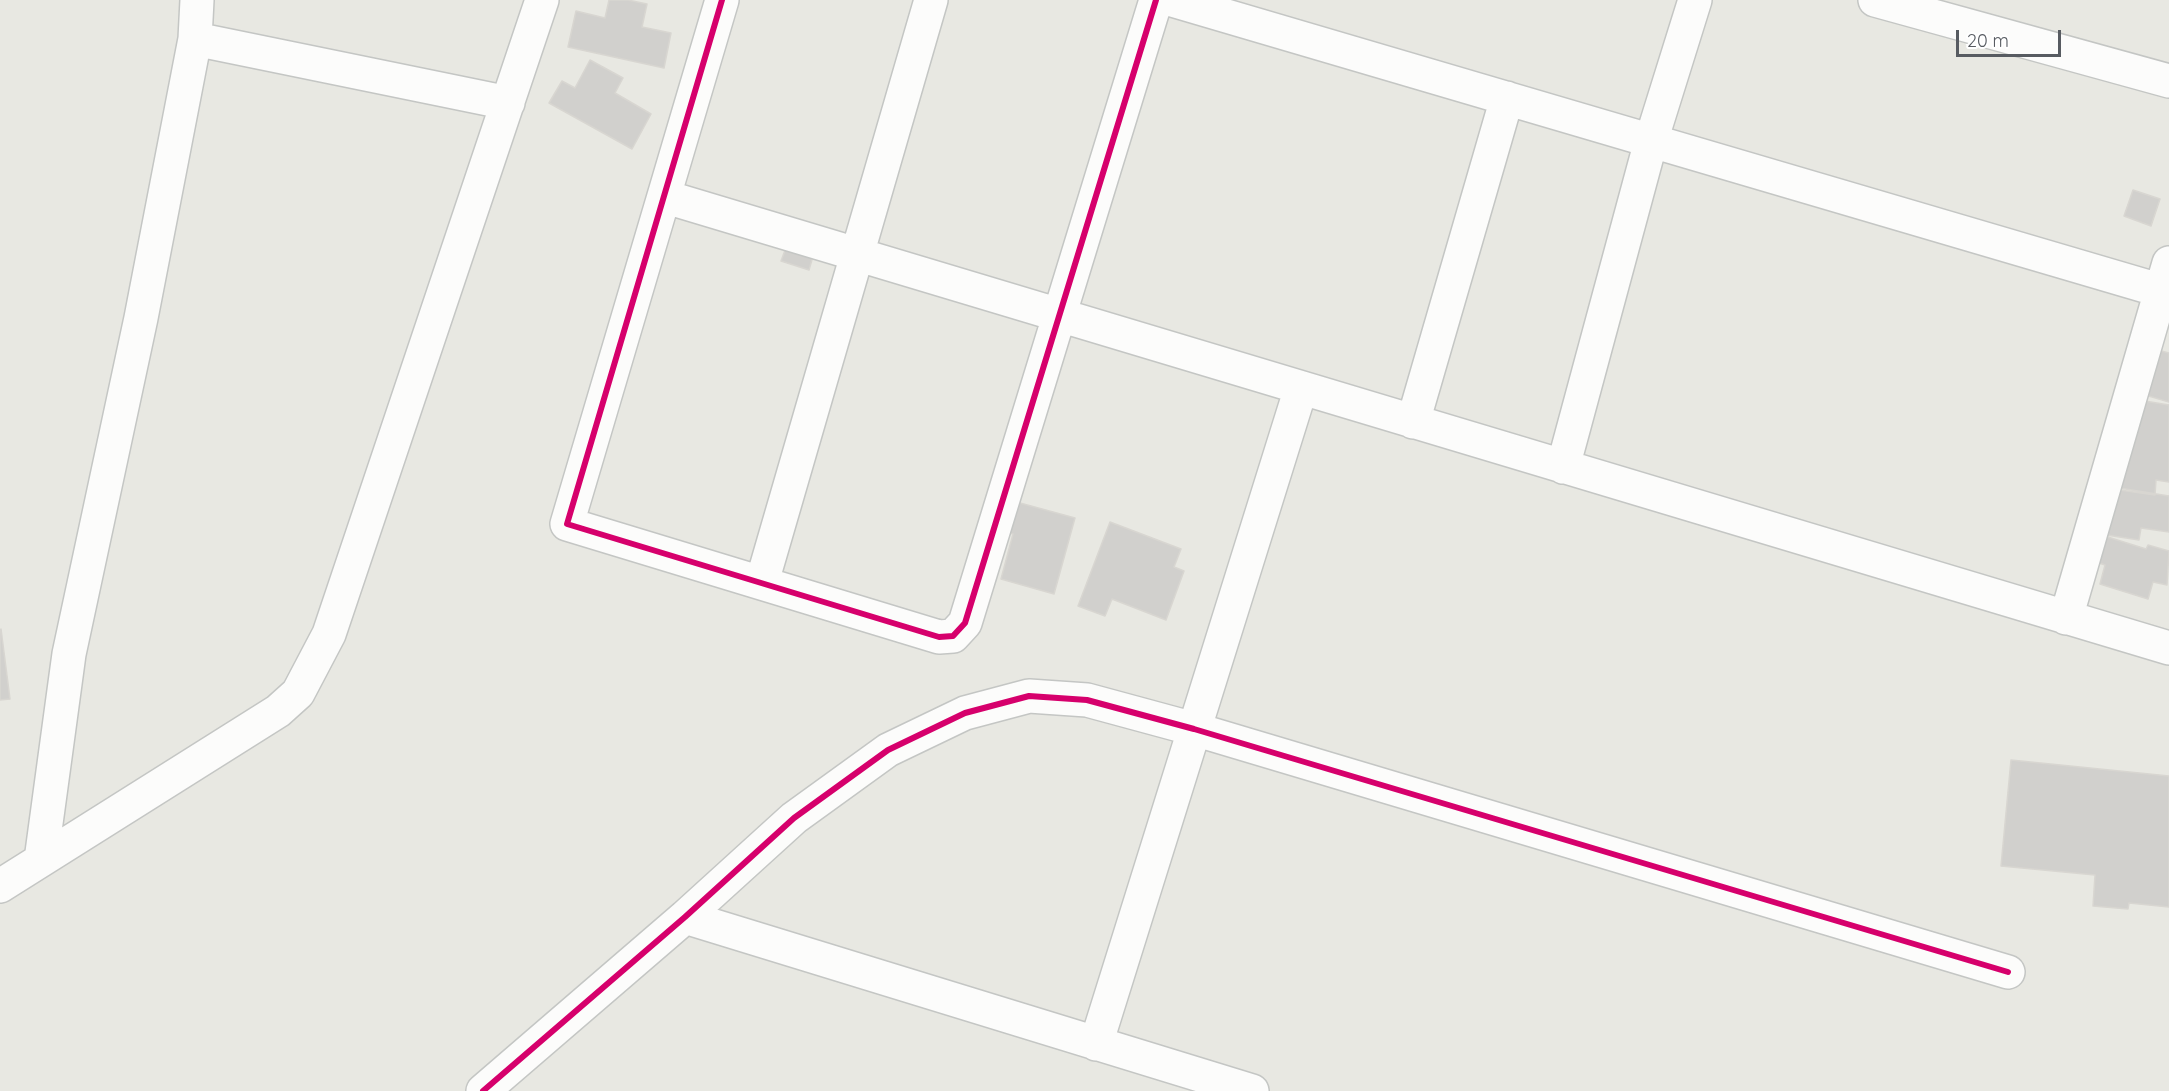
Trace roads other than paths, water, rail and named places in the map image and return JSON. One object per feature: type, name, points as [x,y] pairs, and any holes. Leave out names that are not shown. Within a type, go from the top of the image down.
[{"type":"street","points":[[41,860],[69,654],[141,318],[195,39],[197,0]]},
{"type":"street","points":[[0,886],[278,711],[298,693],[328,634],[542,0]]},
{"type":"street","points":[[722,0],[666,197],[567,524],[939,637],[953,636],[965,623],[1156,0]]},
{"type":"street","points":[[762,582],[931,0]]},
{"type":"street","points":[[1172,0],[1651,141],[2166,282],[2066,618]]},
{"type":"street","points":[[1563,467],[1651,141],[1695,0]]},
{"type":"street","points":[[1875,0],[2169,81]]},
{"type":"street","points":[[195,39],[508,103]]},
{"type":"street","points":[[1413,422],[1508,99]]},
{"type":"street","points":[[666,197],[2169,648]]},
{"type":"street","points":[[1096,1044],[1301,388]]},
{"type":"street","points":[[483,1091],[685,917],[795,818],[888,750],[965,713],[1029,696],[1087,700],[1194,729],[2008,972]]},
{"type":"street","points":[[685,917],[1252,1091]]}]
